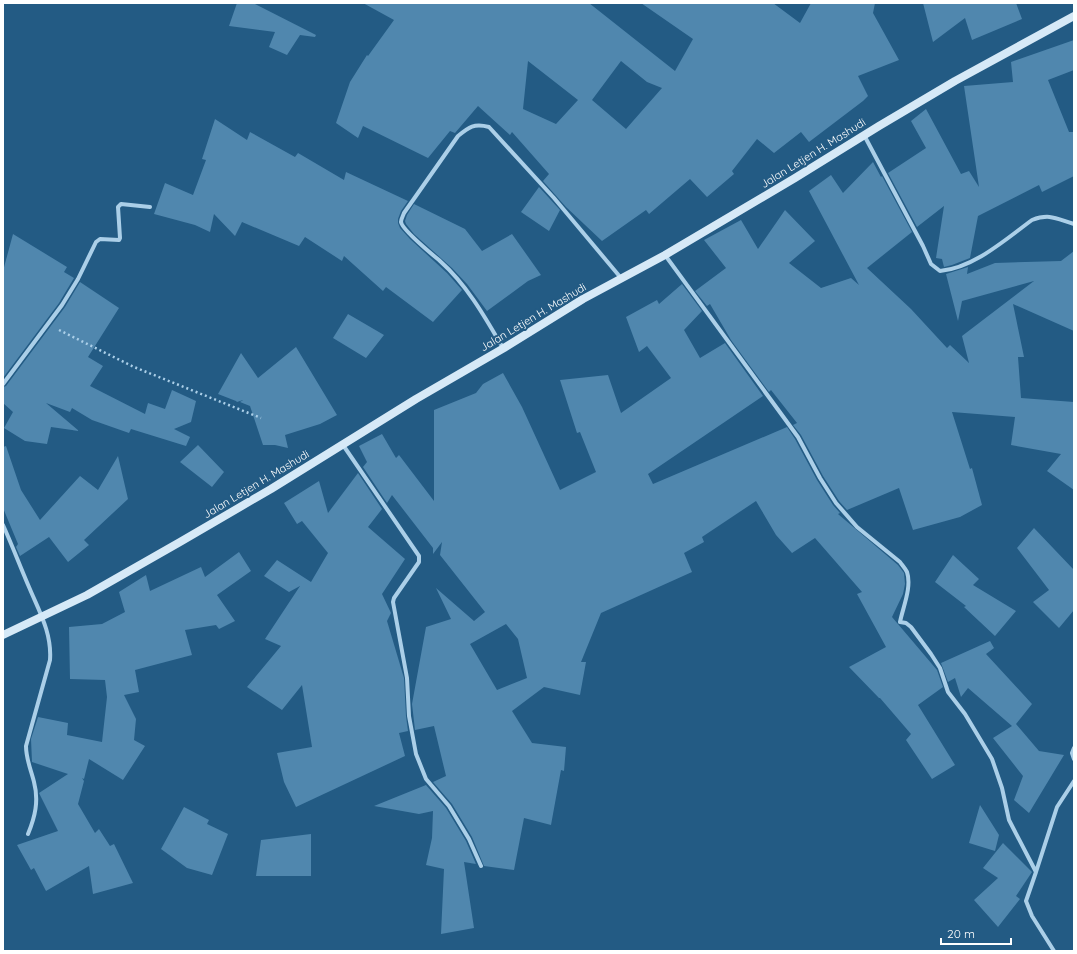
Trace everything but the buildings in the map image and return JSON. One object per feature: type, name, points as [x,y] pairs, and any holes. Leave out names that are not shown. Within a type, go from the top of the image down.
[{"type":"main road","name":"Jalan Letjen H. Mashudi","points":[[3,635],[42,618],[94,592],[271,489],[416,399],[504,348],[583,299],[665,255],[955,81],[1074,16]]},
{"type":"street","points":[[504,348],[463,285],[442,262],[408,232],[401,221],[404,213],[458,136],[468,128],[479,125],[488,126],[554,198],[622,278]]},
{"type":"street","points":[[864,135],[931,264],[940,271],[967,264],[1032,220],[1039,217],[1048,216],[1074,224]]},
{"type":"street","points":[[3,384],[48,325],[78,279],[98,240],[117,240],[120,238],[118,207],[121,204],[150,207]]},
{"type":"street","points":[[665,255],[798,437],[820,478],[836,503],[857,527],[900,562],[905,568],[908,578],[908,587],[900,622],[906,623],[911,627],[931,654],[940,668],[948,692],[966,714],[992,759],[1002,788],[1009,820],[1036,872]]},
{"type":"street","points":[[343,445],[419,556],[419,562],[394,598],[393,602],[406,678],[409,716],[416,754],[426,779],[449,806],[469,839],[481,866]]},
{"type":"street","points":[[3,525],[42,618],[49,636],[51,647],[50,660],[26,746],[26,758],[36,790],[37,807],[28,834]]},
{"type":"street","points":[[1074,748],[1072,754],[1074,759]]},
{"type":"street","points":[[1054,951],[1032,916],[1026,901],[1057,807],[1074,781]]},
{"type":"path","points":[[48,325],[134,367],[261,418]]}]
